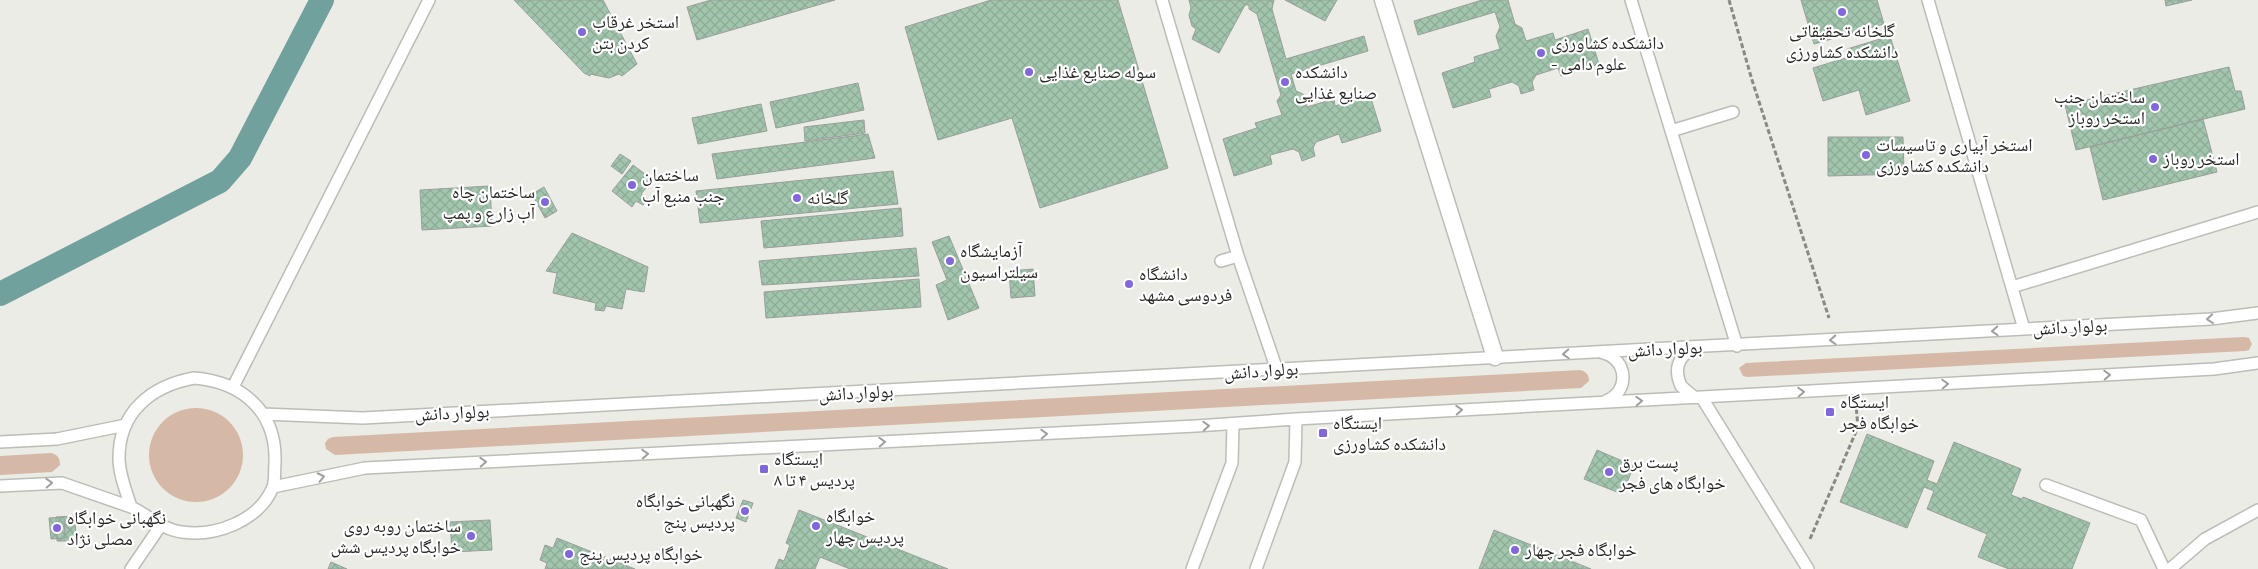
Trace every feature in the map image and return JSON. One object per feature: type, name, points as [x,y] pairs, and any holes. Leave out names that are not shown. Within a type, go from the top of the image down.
[{"type":"street","points":[[1383,0],[1495,357]]},
{"type":"lane","points":[[233,387],[429,0]]},
{"type":"lane","points":[[1162,0],[1238,256],[1278,370]]},
{"type":"lane","points":[[1631,0],[1737,346]]},
{"type":"lane","points":[[1928,0],[2024,329]]},
{"type":"lane","points":[[1671,131],[1733,112]]},
{"type":"lane","points":[[2012,286],[2258,212]]},
{"type":"lane","points":[[1221,261],[1238,256]]},
{"type":"lane","name":"بولوار دانش","points":[[263,414],[363,418],[1495,357],[1737,346],[2211,319],[2258,313]]},
{"type":"lane","points":[[1702,347],[1685,354],[1677,369],[1680,386],[1694,396],[1702,398],[1808,569]]},
{"type":"lane","points":[[1597,352],[1614,357],[1623,372],[1621,389],[1616,396],[1600,403]]},
{"type":"lane","points":[[274,487],[365,468],[1855,390],[2214,369],[2258,364]]},
{"type":"lane","points":[[0,486],[62,483],[131,507],[161,525],[180,532],[200,534],[221,530],[239,522],[259,508],[274,487],[275,453],[272,432],[263,414],[250,398],[233,387],[214,380],[200,378],[173,382],[155,390],[139,403],[126,425],[121,439],[119,459],[122,479],[131,507]]},
{"type":"lane","points":[[1256,569],[1295,462],[1296,419]]},
{"type":"lane","points":[[1192,569],[1232,462],[1233,424]]},
{"type":"lane","points":[[0,442],[57,439],[126,425]]},
{"type":"lane","points":[[2046,485],[2140,520],[2164,569]]},
{"type":"lane","points":[[2170,569],[2205,539],[2258,510]]},
{"type":"lane","points":[[130,569],[161,525]]},
{"type":"path","points":[[1729,0],[1752,80],[1829,318]]},
{"type":"path","points":[[1818,518],[1858,427],[1855,390]]},
{"type":"shaded area","points":[[2249,338],[2252,344],[2249,350],[2245,351],[1747,377],[1743,376],[1739,368],[1746,363]]},
{"type":"shaded area","points":[[1580,370],[1588,375],[1589,379],[1581,388],[335,455],[326,449],[325,443],[333,437]]},
{"type":"shaded area","points":[[196,408],[214,411],[229,422],[240,437],[243,455],[240,473],[229,488],[214,499],[196,502],[178,499],[163,488],[152,473],[149,455],[152,437],[163,422],[178,411]]},
{"type":"shaded area","points":[[51,453],[57,456],[60,463],[52,472],[0,475],[0,456]]},
{"type":"building","name":"استخر غرقاب کردن بتن","points":[[514,0],[603,0],[637,64],[622,76],[619,74],[609,78],[590,74],[590,76],[584,73]]},
{"type":"building","points":[[711,0],[835,0],[697,40],[687,7]]},
{"type":"building","name":"سوله صنایع غذایی","points":[[991,0],[1118,0],[1168,168],[1040,208],[1012,118],[938,140],[905,27]]},
{"type":"building","name":"دانشکده صنایع غذایی","points":[[1189,0],[1274,0],[1272,9],[1286,59],[1364,36],[1368,51],[1291,74],[1296,91],[1303,94],[1307,107],[1334,99],[1335,106],[1370,95],[1381,131],[1342,143],[1339,134],[1316,142],[1313,148],[1315,156],[1302,161],[1299,152],[1293,149],[1270,155],[1272,164],[1234,176],[1223,139],[1257,128],[1255,123],[1282,115],[1277,101],[1281,95],[1257,14],[1249,9],[1249,5],[1245,5],[1219,53],[1192,39],[1196,29],[1192,26],[1189,15],[1191,8]]},
{"type":"building","name":"دانشکده صنایع غذایی","points":[[1285,0],[1337,0],[1325,21]]},
{"type":"building","name":"دانشکده کشاورزی - علوم دامی","points":[[1482,0],[1508,0],[1515,24],[1522,28],[1526,41],[1553,33],[1555,40],[1588,29],[1599,64],[1561,76],[1558,68],[1536,75],[1532,82],[1534,90],[1521,94],[1519,86],[1512,82],[1489,89],[1491,97],[1453,108],[1442,73],[1475,62],[1474,57],[1500,49],[1496,36],[1500,27],[1495,12],[1418,35],[1414,21]]},
{"type":"building","name":"گلخانه تحقیقاتی دانشکده کشاورزی","points":[[1801,0],[1877,0],[1884,24],[1814,44]]},
{"type":"building","points":[[2165,0],[2192,0],[2166,6]]},
{"type":"building","points":[[1890,36],[1910,101],[1866,115],[1859,90],[1823,101],[1813,68],[1849,57],[1847,49]]},
{"type":"building","name":"ساختمان جنب استخر روباز","points":[[2229,67],[2235,91],[2241,91],[2245,109],[2076,150],[2065,105]]},
{"type":"building","points":[[858,83],[864,110],[776,128],[770,102]]},
{"type":"building","points":[[761,104],[767,131],[698,144],[692,118]]},
{"type":"building","name":"استخر روباز","points":[[2203,119],[2217,172],[2103,200],[2090,147]]},
{"type":"building","name":"گلخانه","points":[[864,120],[865,133],[805,141],[804,127]]},
{"type":"building","name":"گلخانه","points":[[868,134],[875,158],[717,179],[712,154]]},
{"type":"building","name":"استخر آبیاری و تاسیسات دانشکده کشاورزی","points":[[1828,137],[1903,137],[1904,174],[1828,176]]},
{"type":"building","name":"ساختمان جنب منبع آب","points":[[620,154],[631,161],[622,174],[611,166]]},
{"type":"building","name":"ساختمان جنب منبع آب","points":[[633,165],[653,180],[641,194],[648,199],[643,205],[636,201],[632,207],[612,191]]},
{"type":"building","name":"گلخانه","points":[[893,171],[898,204],[700,223],[696,191]]},
{"type":"building","points":[[490,186],[492,226],[422,230],[420,190]]},
{"type":"building","name":"ساختمان چاه آب زارع و پمپ","points":[[544,187],[557,211],[545,218],[532,194]]},
{"type":"building","name":"گلخانه","points":[[901,208],[903,236],[764,248],[761,221]]},
{"type":"building","points":[[572,233],[648,267],[644,292],[626,289],[622,309],[606,306],[604,311],[595,310],[596,303],[553,293],[557,273],[546,271]]},
{"type":"building","name":"آزمایشگاه سیلتراسیون","points":[[949,236],[979,308],[948,320],[936,285],[947,280],[932,242]]},
{"type":"building","name":"گلخانه","points":[[916,248],[919,276],[762,285],[759,261]]},
{"type":"building","points":[[1033,269],[1035,296],[1011,298],[1009,271]]},
{"type":"building","points":[[919,279],[921,307],[766,318],[764,292]]},
{"type":"building","points":[[1867,434],[1934,461],[1927,480],[1937,484],[1954,442],[2021,469],[2011,495],[2022,499],[2023,497],[2090,523],[2072,569],[2009,569],[1978,557],[1987,534],[1927,509],[1934,491],[1924,487],[1907,528],[1840,502]]},
{"type":"building","name":"پست برق خوابگاه های فجر","points":[[1597,450],[1634,466],[1622,494],[1584,479]]},
{"type":"building","name":"نگهبانی خوابگاه پردیس پنج","points":[[743,500],[753,503],[746,522],[736,518]]},
{"type":"building","name":"خوابگاه پردیس چهار","points":[[799,510],[948,569],[850,569],[820,557],[815,569],[775,569],[779,559],[784,561],[790,545],[786,543]]},
{"type":"building","points":[[75,516],[76,541],[57,541],[56,517]]},
{"type":"building","name":"نگهبانی خوابگاه مصلی نژاد","points":[[64,517],[65,538],[51,539],[49,518]]},
{"type":"building","name":"ساختمان روبه روی خوابگاه پردیس شش","points":[[490,520],[492,550],[452,552],[450,522]]},
{"type":"building","name":"خوابگاه فجر چهار","points":[[1494,530],[1591,569],[1479,569]]},
{"type":"building","name":"خوابگاه پردیس پنج","points":[[557,538],[635,569],[545,569],[547,563],[540,560],[545,545],[553,548]]},
{"type":"building","points":[[331,562],[347,569],[328,569]]},
{"type":"waterway","points":[[0,294],[220,181],[240,158],[322,0]]},
{"type":"place","name":"گلخانه تحقیقاتی دانشکده کشاورزی","points":[[1842,12]]},
{"type":"place","name":"استخر غرقاب کردن بتن","points":[[582,32]]},
{"type":"place","name":"دانشکده کشاورزی - علوم دامی","points":[[1541,53]]},
{"type":"place","name":"سوله صنایع غذایی","points":[[1029,72]]},
{"type":"place","name":"دانشکده صنایع غذایی","points":[[1285,82]]},
{"type":"place","name":"ساختمان جنب استخر روباز","points":[[2155,107]]},
{"type":"place","name":"استخر آبیاری و تاسیسات دانشکده کشاورزی","points":[[1866,155]]},
{"type":"place","name":"استخر روباز","points":[[2153,159]]},
{"type":"place","name":"ساختمان جنب منبع آب","points":[[632,185]]},
{"type":"place","name":"گلخانه","points":[[797,198]]},
{"type":"place","name":"ساختمان چاه آب زارع و پمپ","points":[[545,202]]},
{"type":"place","name":"آزمایشگاه سیلتراسیون","points":[[950,261]]},
{"type":"place","name":"دانشگاه فردوسی مشهد","points":[[1129,284]]},
{"type":"place","name":"ایستگاه خوابگاه فجر","points":[[1830,412]]},
{"type":"place","name":"ایستگاه دانشکده کشاورزی","points":[[1323,433]]},
{"type":"place","name":"ایستگاه پردیس ۴ تا ۸","points":[[764,469]]},
{"type":"place","name":"پست برق خوابگاه های فجر","points":[[1609,472]]},
{"type":"place","name":"نگهبانی خوابگاه پردیس پنج","points":[[745,511]]},
{"type":"place","name":"خوابگاه پردیس چهار","points":[[816,526]]},
{"type":"place","name":"نگهبانی خوابگاه مصلی نژاد","points":[[57,528]]},
{"type":"place","name":"ساختمان روبه روی خوابگاه پردیس شش","points":[[471,536]]},
{"type":"place","name":"خوابگاه فجر چهار","points":[[1515,550]]},
{"type":"place","name":"خوابگاه پردیس پنج","points":[[569,554]]}]
